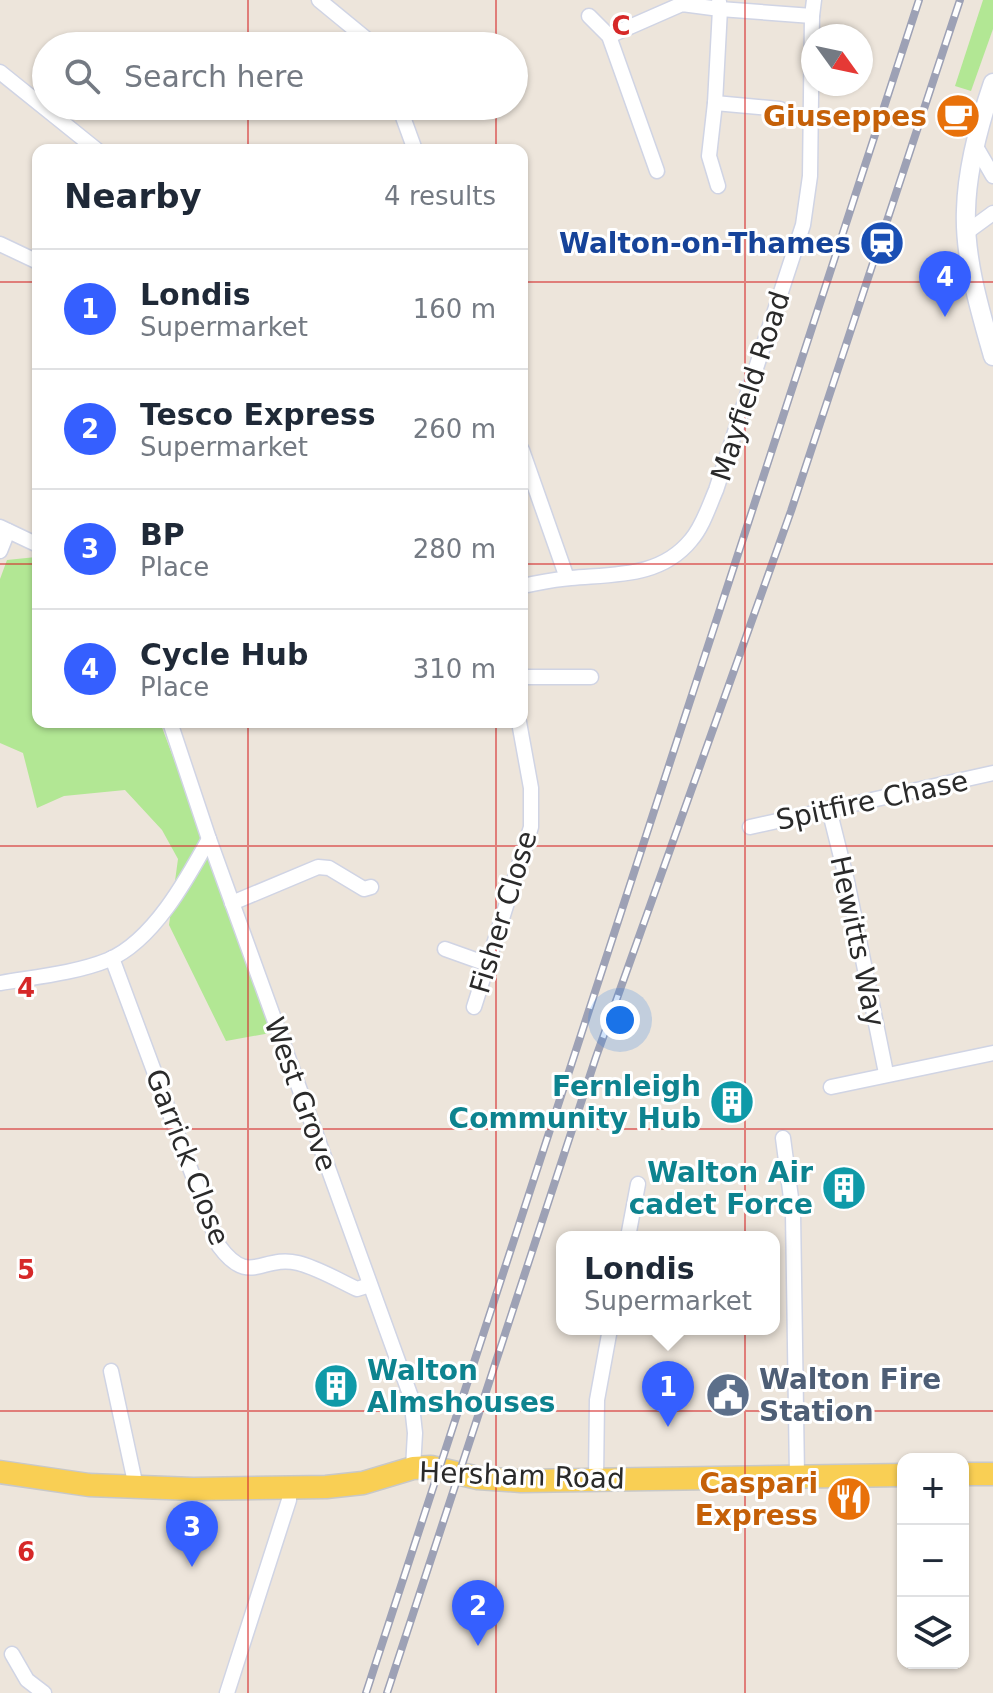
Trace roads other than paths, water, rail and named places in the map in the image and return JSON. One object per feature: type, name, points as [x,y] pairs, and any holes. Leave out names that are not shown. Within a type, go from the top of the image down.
[{"type":"main road","name":"Hersham Road","points":[[0,1472],[76,1483],[211,1489],[363,1483],[413,1468],[431,1467],[492,1479],[897,1475]]},
{"type":"main road","points":[[969,1474],[993,1474]]},
{"type":"street","points":[[319,0],[358,32]]},
{"type":"street","name":"Mayfield Road","points":[[528,585],[567,578],[623,575],[659,566],[671,560],[693,538],[716,490],[803,225],[810,163],[814,0]]},
{"type":"street","points":[[609,36],[682,4],[720,4],[812,16]]},
{"type":"street","points":[[718,186],[709,156],[720,4]]},
{"type":"street","points":[[589,16],[609,36],[657,171]]},
{"type":"street","points":[[0,72],[32,98]]},
{"type":"street","points":[[993,83],[975,145],[966,212],[973,272],[993,356]]},
{"type":"street","points":[[715,103],[780,109]]},
{"type":"street","points":[[60,120],[90,144]]},
{"type":"street","points":[[404,120],[413,144]]},
{"type":"street","points":[[975,145],[993,176]]},
{"type":"street","points":[[967,232],[993,213]]},
{"type":"street","points":[[0,244],[32,259]]},
{"type":"street","points":[[528,467],[567,578]]},
{"type":"street","points":[[0,551],[4,529],[32,542]]},
{"type":"street","points":[[528,677],[591,677]]},
{"type":"street","name":"West Grove","points":[[172,728],[209,839],[411,1397],[415,1433],[413,1468]]},
{"type":"street","name":"Fisher Close","points":[[474,1007],[531,827],[531,788],[520,728]]},
{"type":"street","name":"Spitfire Chase","points":[[750,827],[993,773]]},
{"type":"street","name":"Hewitts Way","points":[[829,809],[886,1073]]},
{"type":"street","points":[[0,983],[112,958],[144,933],[178,896],[209,839]]},
{"type":"street","points":[[232,903],[318,867],[329,868],[364,889],[371,887]]},
{"type":"street","points":[[445,949],[487,964]]},
{"type":"street","name":"Garrick Close","points":[[112,958],[219,1246],[228,1258],[238,1266],[250,1269],[286,1261],[302,1264],[357,1289],[370,1285]]},
{"type":"street","points":[[831,1087],[886,1073],[993,1053]]},
{"type":"street","points":[[783,1138],[793,1213],[797,1476]]},
{"type":"street","points":[[629,1231],[638,1184]]},
{"type":"street","points":[[596,1480],[597,1400],[609,1335]]},
{"type":"street","points":[[111,1371],[136,1487]]},
{"type":"street","points":[[227,1693],[289,1500],[289,1487]]},
{"type":"street","points":[[12,1654],[27,1680],[44,1693]]},
{"type":"railway","points":[[366,1693],[919,0]]},
{"type":"railway","points":[[387,1693],[596,1057],[791,511],[960,0]]},
{"type":"place","name":"Giuseppes","points":[[958,116]]},
{"type":"place","name":"Walton-on-Thames","points":[[882,243]]},
{"type":"place","name":"Cycle Hub","points":[[945,317]]},
{"type":"place","name":"Fernleigh Community Hub","points":[[732,1102]]},
{"type":"place","name":"Walton Air cadet Force","points":[[844,1188]]},
{"type":"place","name":"Walton Almshouses","points":[[336,1386]]},
{"type":"place","name":"Walton Fire Station","points":[[728,1395]]},
{"type":"place","name":"Londis","points":[[668,1427]]},
{"type":"place","name":"Caspari Express","points":[[849,1499]]},
{"type":"place","name":"BP","points":[[192,1567]]},
{"type":"place","name":"Tesco Express","points":[[478,1646]]}]
